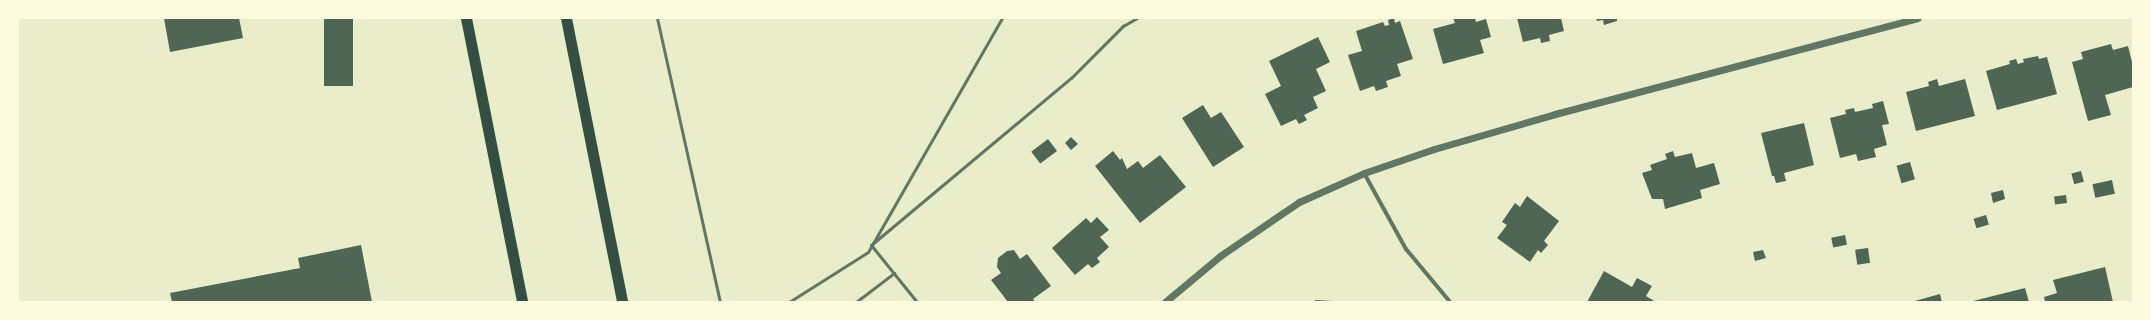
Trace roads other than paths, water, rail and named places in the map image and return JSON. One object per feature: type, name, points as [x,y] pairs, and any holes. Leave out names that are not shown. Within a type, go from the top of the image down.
[{"type":"highway","points":[[466,18],[522,302]]},
{"type":"highway","points":[[566,18],[622,302]]},
{"type":"street","points":[[1165,302],[1220,256],[1299,202],[1364,173],[1434,149],[1554,114],[1918,18]]},
{"type":"street","points":[[1364,173],[1406,249],[1450,302]]},
{"type":"lane","points":[[657,18],[720,302]]},
{"type":"lane","points":[[789,302],[868,252],[1002,18]]},
{"type":"lane","points":[[871,245],[1071,78],[1123,26],[1137,18]]},
{"type":"lane","points":[[871,245],[917,302]]},
{"type":"lane","points":[[856,302],[894,273]]}]
